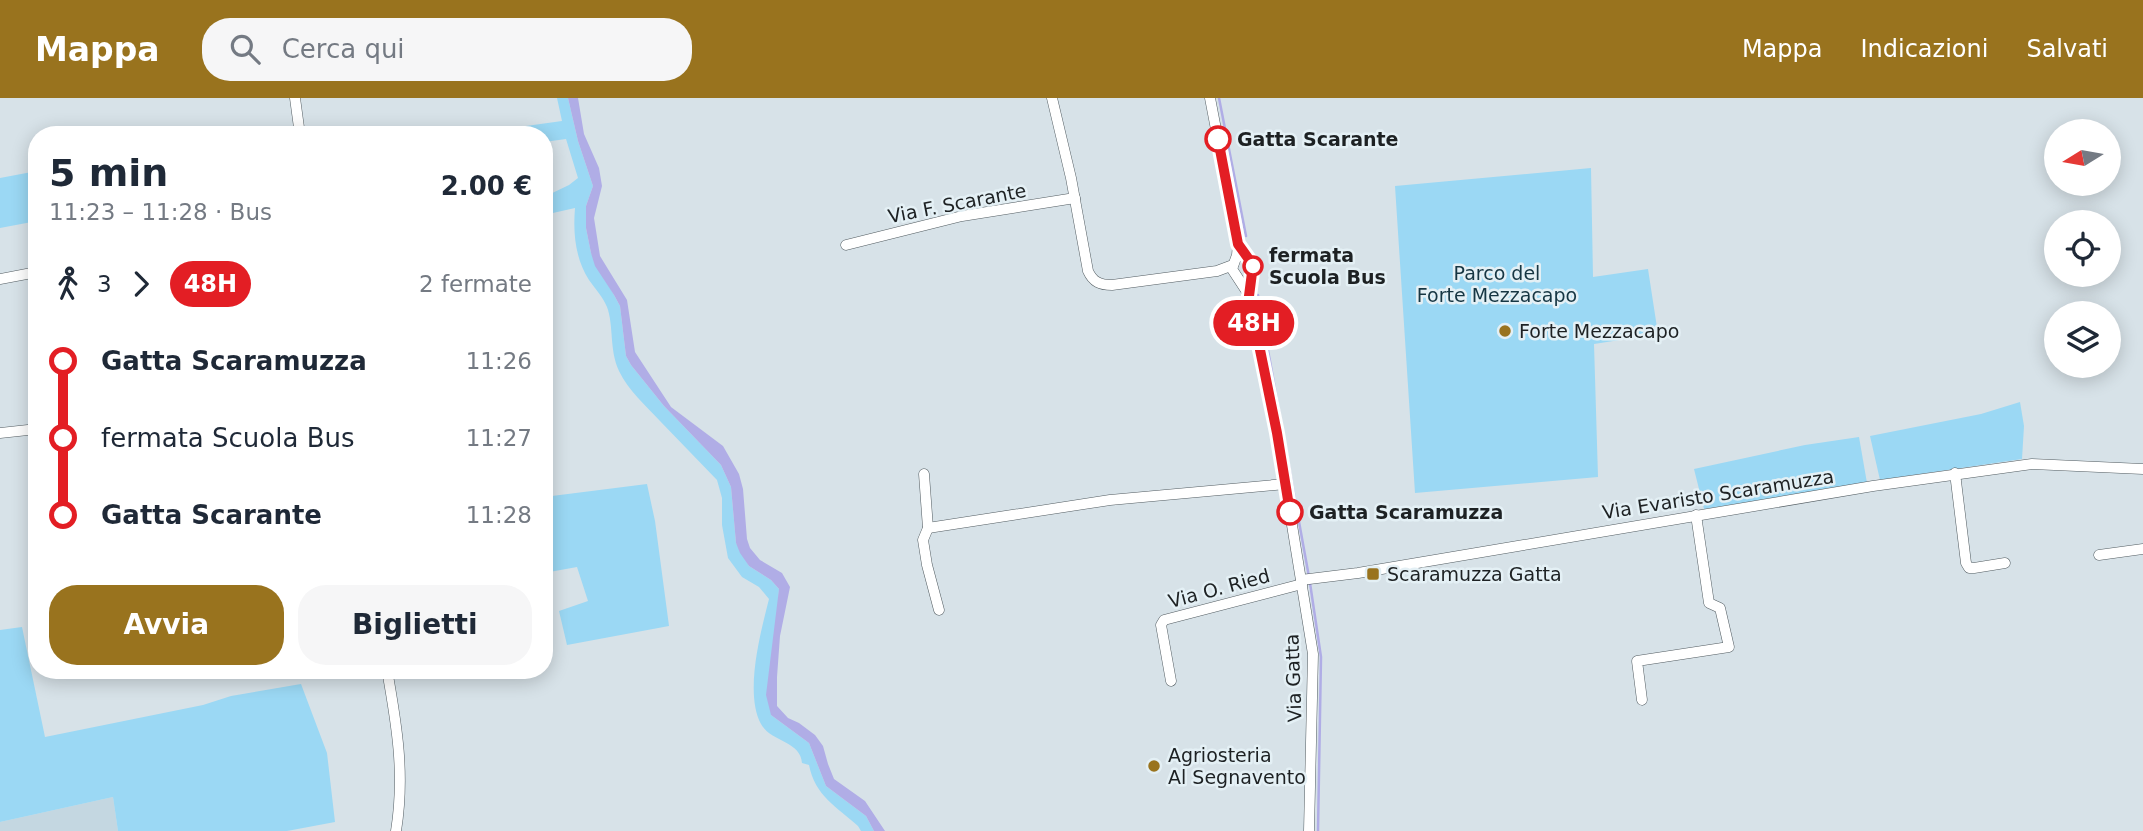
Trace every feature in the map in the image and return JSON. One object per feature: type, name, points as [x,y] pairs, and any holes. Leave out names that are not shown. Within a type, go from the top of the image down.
[{"type":"street","points":[[295,98],[299,126]]},
{"type":"street","points":[[1052,98],[1075,198],[1087,271],[1092,279],[1097,283],[1112,285],[1217,271],[1239,258],[1248,259]]},
{"type":"street","name":"Via Gatta","points":[[1210,98],[1238,244],[1234,263],[1236,277],[1249,296]]},
{"type":"street","name":"Via F. Scarante","points":[[846,244],[962,216],[1075,198]]},
{"type":"street","name":"Via Gatta","points":[[1238,244],[1254,269],[1250,276],[1249,296],[1285,484],[1313,666],[1309,831]]},
{"type":"street","points":[[1217,271],[1246,279],[1250,276]]},
{"type":"street","points":[[0,279],[28,274]]},
{"type":"street","points":[[0,433],[28,430]]},
{"type":"street","name":"Via Evaristo Scaramuzza","points":[[1301,582],[1955,474],[2032,464],[2143,468]]},
{"type":"street","points":[[924,474],[928,528],[923,540],[939,610]]},
{"type":"street","points":[[1955,474],[1966,564],[1969,568],[2006,564]]},
{"type":"street","points":[[928,528],[1125,499],[1285,484]]},
{"type":"street","points":[[1642,700],[1637,661],[1729,647],[1720,608],[1709,603],[1696,515]]},
{"type":"street","points":[[2099,555],[2143,549]]},
{"type":"street","name":"Via O. Ried","points":[[1171,681],[1161,625],[1164,620],[1301,582]]},
{"type":"street","points":[[389,679],[398,727],[400,762],[401,789],[397,831]]},
{"type":"shaded area","points":[[568,98],[578,98],[584,134],[599,168],[602,186],[594,218],[600,256],[627,300],[635,352],[671,407],[723,446],[739,474],[743,489],[750,548],[760,560],[782,573],[790,587],[780,636],[777,706],[788,718],[815,735],[823,746],[834,779],[865,801],[885,831],[874,831],[866,816],[826,786],[809,743],[771,715],[766,695],[779,589],[771,580],[749,566],[740,553],[736,543],[731,487],[721,465],[664,406],[626,356],[620,306],[595,266],[591,253],[586,228],[586,206],[593,186],[578,141]]},
{"type":"shaded area","points":[[113,797],[118,831],[0,831],[0,822]]},
{"type":"green space","points":[[557,98],[568,98],[578,141],[593,186],[586,206],[586,228],[591,253],[620,306],[626,356],[664,406],[721,465],[731,487],[736,543],[749,566],[771,580],[779,589],[771,715],[809,743],[826,786],[866,816],[874,831],[861,831],[828,800],[816,785],[809,765],[802,763],[797,750],[771,735],[761,724],[756,711],[754,679],[758,644],[769,599],[759,587],[742,577],[728,558],[722,525],[722,498],[717,480],[638,398],[619,371],[607,307],[584,272],[578,254],[574,227],[575,208],[553,213],[553,193],[578,178],[566,139],[553,141],[553,126],[526,126],[562,121]]},
{"type":"green space","name":"Parco del Forte Mezzacapo","points":[[1591,168],[1593,277],[1648,269],[1658,334],[1594,344],[1598,477],[1415,493],[1395,186]]},
{"type":"green space","points":[[28,173],[28,223],[0,228],[0,178]]},
{"type":"green space","points":[[2020,402],[2024,426],[2022,459],[1880,480],[1870,436],[1981,414]]},
{"type":"green space","points":[[1859,437],[1867,483],[1704,509],[1694,469],[1805,445]]},
{"type":"green space","points":[[647,484],[655,521],[669,626],[567,645],[559,611],[588,601],[577,567],[553,571],[553,496]]},
{"type":"green space","points":[[22,627],[28,656],[28,679],[33,679],[45,737],[203,705],[231,696],[301,684],[327,753],[335,822],[287,831],[118,831],[113,797],[0,822],[0,630]]},
{"type":"waterway","points":[[1219,98],[1246,236]]},
{"type":"waterway","points":[[1258,295],[1309,577]]},
{"type":"waterway","points":[[1310,583],[1321,657],[1318,831]]},
{"type":"bus line","name":"48H","points":[[1218,139],[1238,244],[1254,269],[1250,276],[1249,296],[1290,512]]},
{"type":"place","name":"Gatta Scarante","points":[[1218,139]]},
{"type":"place","name":"fermata Scuola Bus","points":[[1253,266]]},
{"type":"place","name":"Forte Mezzacapo","points":[[1505,331]]},
{"type":"place","name":"Gatta Scaramuzza","points":[[1290,512]]},
{"type":"place","name":"Scaramuzza Gatta","points":[[1373,574]]},
{"type":"place","name":"Agriosteria Al Segnavento","points":[[1154,766]]}]
